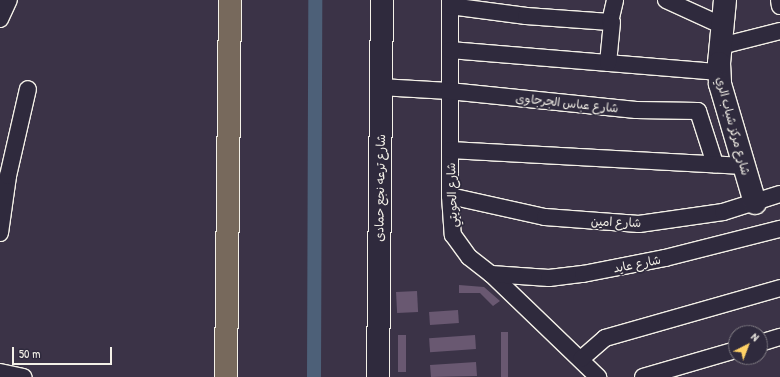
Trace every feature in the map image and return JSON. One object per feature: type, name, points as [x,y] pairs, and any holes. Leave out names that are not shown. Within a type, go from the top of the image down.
[{"type":"main road","points":[[226,377],[230,0]]},
{"type":"street","points":[[0,19],[9,0]]},
{"type":"street","name":"شارع ترعه نجع حمادى","points":[[378,377],[382,0]]},
{"type":"street","points":[[608,63],[615,0]]},
{"type":"street","points":[[666,0],[722,36],[780,31]]},
{"type":"street","name":"شارع مركز شباب الري","points":[[725,0],[719,72],[722,90],[755,203]]},
{"type":"street","points":[[779,0],[780,6]]},
{"type":"street","points":[[450,3],[561,20],[612,22]]},
{"type":"street","name":"شارع الحويتي","points":[[450,3],[450,196],[455,239],[469,257],[491,274],[598,377]]},
{"type":"street","points":[[450,50],[719,72]]},
{"type":"street","name":"شارع عباس الجرجاوى","points":[[380,87],[449,91],[636,110],[698,111],[715,164]]},
{"type":"street","points":[[0,233],[10,170],[28,89]]},
{"type":"street","points":[[450,150],[744,166]]},
{"type":"street","name":"شارع امين","points":[[450,196],[545,217],[617,224],[660,222],[723,212],[780,194]]},
{"type":"street","name":"شارع عايد","points":[[491,274],[549,278],[583,274],[665,258],[780,229]]},
{"type":"street","points":[[581,359],[605,338],[780,288]]},
{"type":"street","points":[[768,341],[780,337]]},
{"type":"street","points":[[643,377],[728,352]]},
{"type":"building","points":[[459,285],[484,287],[500,301],[493,306],[480,293],[459,293]]},
{"type":"building","points":[[417,291],[418,312],[397,313],[396,292]]},
{"type":"building","points":[[458,310],[459,323],[430,325],[429,312]]},
{"type":"building","points":[[501,332],[508,332],[508,377],[501,377]]},
{"type":"building","points":[[398,335],[406,335],[406,372],[398,372]]},
{"type":"building","points":[[475,335],[476,349],[430,352],[429,338]]},
{"type":"building","points":[[476,362],[477,376],[431,377],[430,365]]},
{"type":"waterway","points":[[314,377],[315,0]]}]
